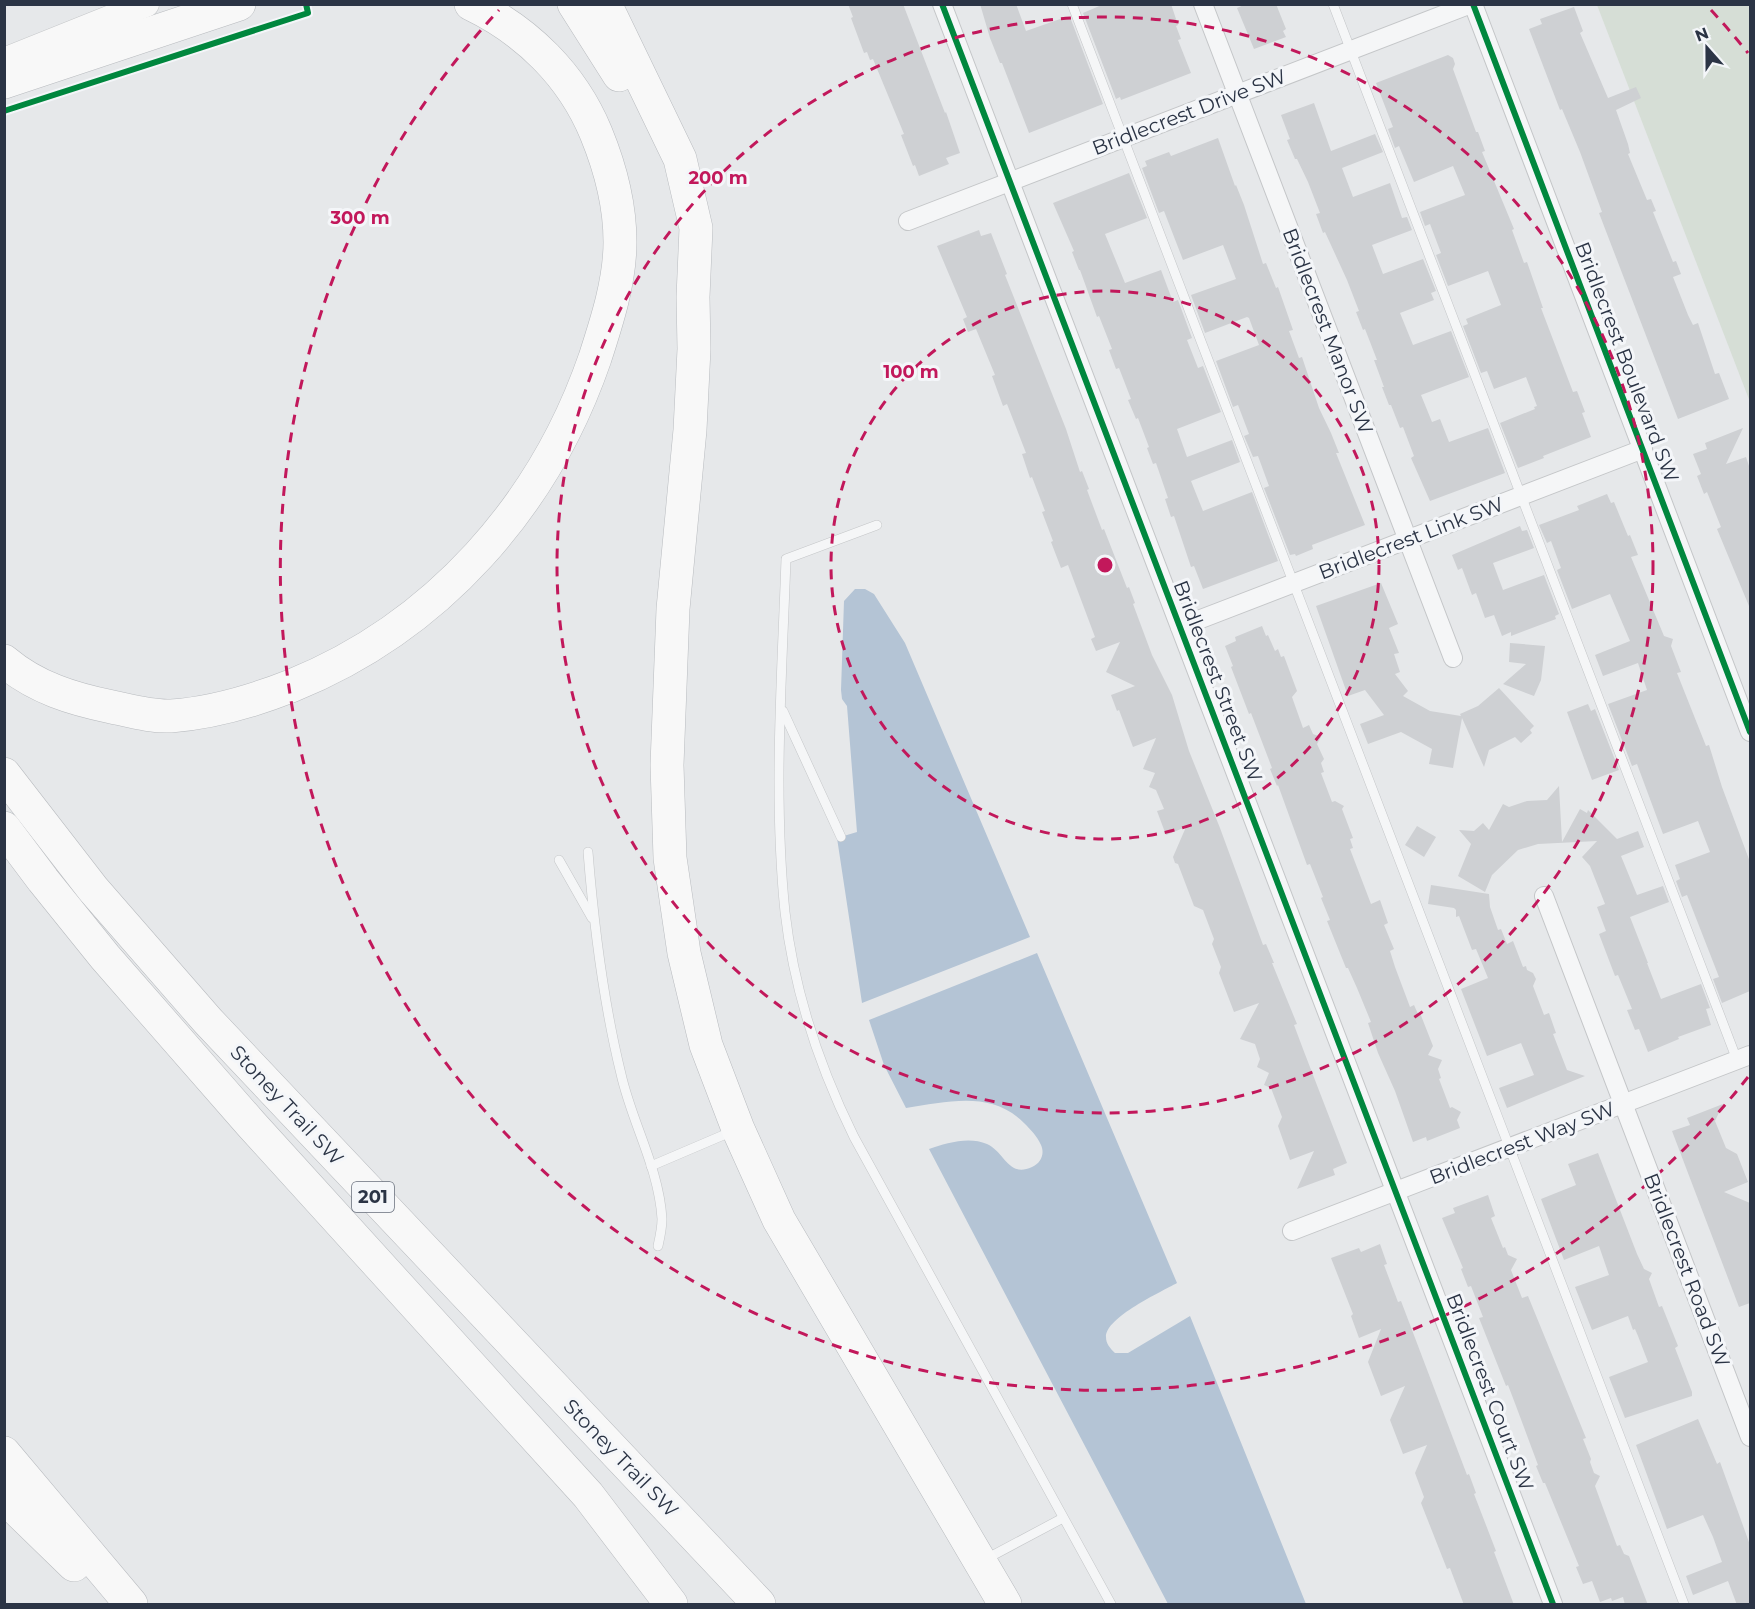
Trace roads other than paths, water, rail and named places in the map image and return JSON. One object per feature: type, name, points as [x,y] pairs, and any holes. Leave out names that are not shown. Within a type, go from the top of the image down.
[{"type":"highway","points":[[4,82],[239,4]]},
{"type":"highway","points":[[4,662],[45,688],[76,699],[135,712],[168,716],[241,704],[337,666],[404,624],[437,598],[467,568],[522,500],[548,462],[568,422],[587,380],[602,336],[615,287],[620,243],[616,201],[607,158],[589,117],[565,78],[540,51],[510,25],[471,4]]},
{"type":"highway","points":[[574,4],[618,72],[663,164],[684,232],[693,297]]},
{"type":"highway","points":[[607,4],[680,159],[696,228],[690,430],[673,609],[667,765],[670,858],[684,953],[706,1045],[738,1129],[779,1220],[1005,1605]]},
{"type":"highway","name":"Stoney Trail SW","points":[[4,774],[93,889],[208,1021],[759,1605]]},
{"type":"highway","points":[[4,828],[105,957],[251,1124],[588,1495],[671,1605]]},
{"type":"highway","points":[[4,1453],[130,1605]]},
{"type":"highway","points":[[4,1497],[117,1605]]},
{"type":"main road","points":[[4,61],[146,4]]},
{"type":"street","name":"Bridlecrest Street SW","points":[[942,4],[1395,1191]]},
{"type":"street","name":"Bridlecrest Manor SW","points":[[1203,4],[1453,658]]},
{"type":"street","name":"Bridlecrest Drive SW","points":[[908,221],[1472,4]]},
{"type":"street","name":"Bridlecrest Boulevard SW","points":[[1472,4],[1750,732]]},
{"type":"street","name":"Bridlecrest Link SW","points":[[1180,627],[1642,449]]},
{"type":"street","name":"Bridlecrest Road SW","points":[[1544,896],[1750,1437]]},
{"type":"street","name":"Bridlecrest Way SW","points":[[1292,1231],[1744,1057]]},
{"type":"street","name":"Bridlecrest Court SW","points":[[1395,1191],[1553,1605]]},
{"type":"lane","points":[[1072,4],[1684,1605]]},
{"type":"lane","points":[[1333,4],[1521,496],[1744,1057]]},
{"type":"lane","points":[[877,525],[786,559],[778,787],[785,914],[801,999],[832,1093],[854,1137],[1111,1605]]},
{"type":"lane","points":[[781,707],[841,837]]},
{"type":"lane","points":[[588,852],[593,920],[611,1032],[621,1078],[658,1188],[662,1221],[658,1246]]},
{"type":"lane","points":[[559,860],[593,920]]},
{"type":"lane","points":[[651,1166],[738,1129]]},
{"type":"lane","points":[[980,1562],[1063,1518]]},
{"type":"water","points":[[855,589],[865,589],[874,594],[905,643],[1030,937],[862,1003],[837,838],[857,832],[847,706],[842,699],[841,690],[844,601]]},
{"type":"water","points":[[1037,953],[1177,1283],[1124,1313],[1108,1329],[1106,1337],[1108,1344],[1115,1353],[1128,1353],[1190,1316],[1306,1604],[1168,1604],[929,1149],[958,1141],[980,1142],[993,1148],[1012,1167],[1024,1169],[1040,1161],[1043,1152],[1036,1136],[1011,1113],[983,1102],[953,1101],[906,1108],[884,1065],[869,1020]]}]
